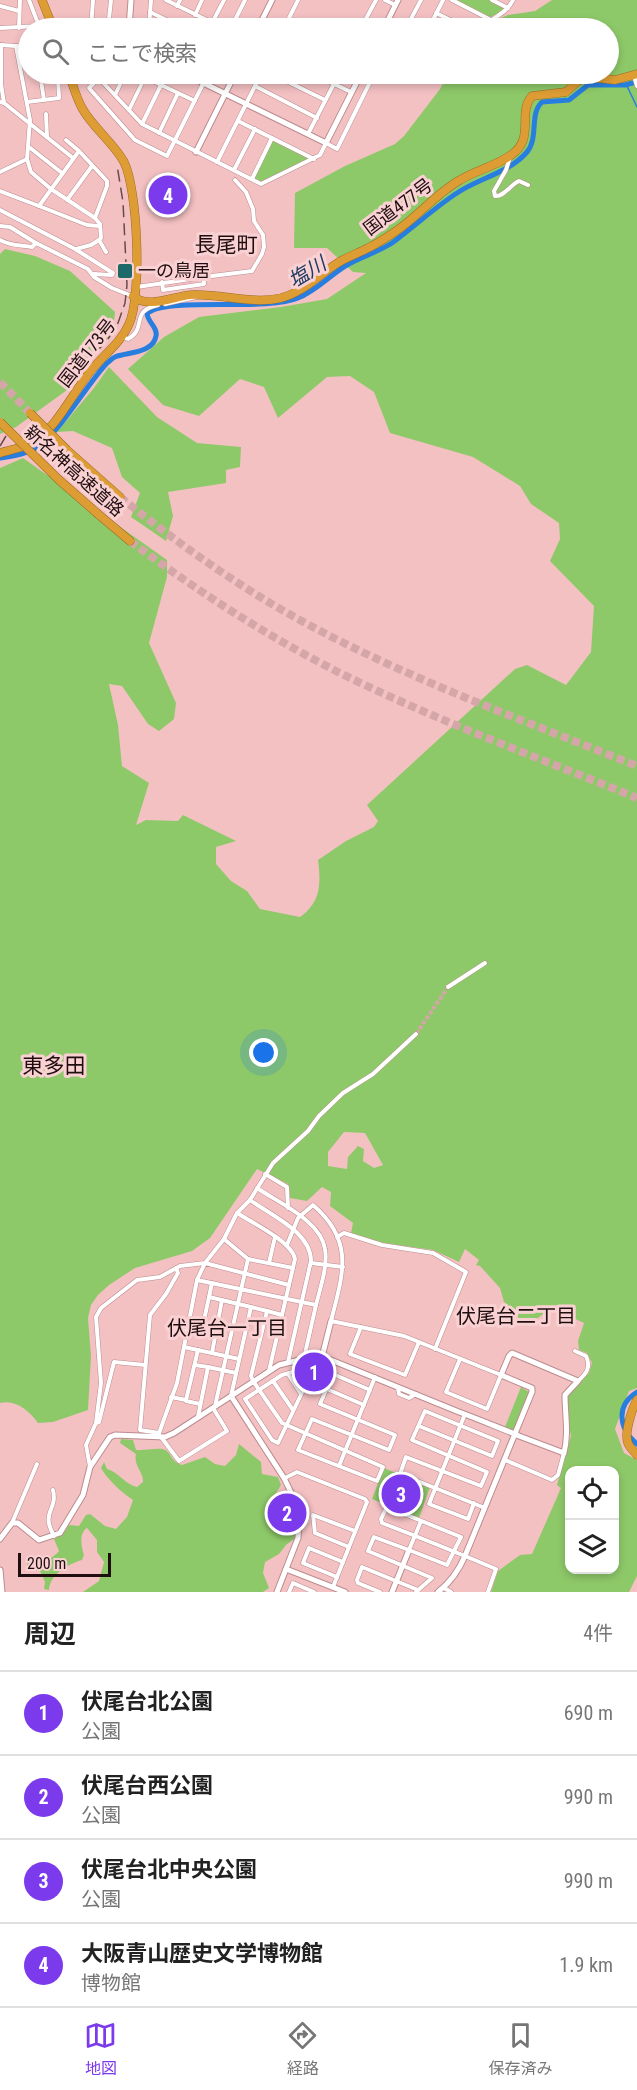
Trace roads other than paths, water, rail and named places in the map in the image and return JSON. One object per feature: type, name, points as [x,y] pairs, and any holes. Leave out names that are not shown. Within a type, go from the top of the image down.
[{"type":"highway","points":[[40,0],[47,18]]},
{"type":"highway","points":[[619,79],[635,75]]},
{"type":"highway","name":"国道173号","points":[[0,451],[31,443],[43,433],[130,324],[134,298],[134,272],[128,183],[116,156],[86,120],[77,105],[70,84]]},
{"type":"highway","name":"国道173号","points":[[0,451],[38,434],[46,425],[92,362],[118,336],[125,323],[137,287],[134,212],[130,178],[117,151],[82,107],[72,84]]},
{"type":"highway","points":[[510,155],[522,143],[526,132],[528,101],[532,96],[566,92],[575,84]]},
{"type":"highway","name":"国道477号","points":[[134,298],[147,302],[200,295],[268,299],[299,291],[345,258],[380,242],[404,226],[460,179],[510,155]]},
{"type":"highway","name":"新名神高速道路","points":[[30,414],[120,497]]},
{"type":"highway","name":"新名神高速道路","points":[[0,422],[58,479],[130,541]]},
{"type":"highway","points":[[637,1400],[630,1417],[627,1439],[637,1455]]},
{"type":"street","points":[[19,18],[20,0]]},
{"type":"street","points":[[29,0],[36,18]]},
{"type":"street","points":[[92,18],[93,0]]},
{"type":"street","points":[[109,18],[111,0]]},
{"type":"street","points":[[130,18],[131,0]]},
{"type":"street","points":[[150,18],[151,0]]},
{"type":"street","points":[[166,0],[201,18]]},
{"type":"street","points":[[177,6],[180,0]]},
{"type":"street","points":[[195,15],[202,0]]},
{"type":"street","points":[[215,18],[224,0]]},
{"type":"street","points":[[236,18],[245,0]]},
{"type":"street","points":[[263,18],[272,0]]},
{"type":"street","points":[[289,18],[298,0]]},
{"type":"street","points":[[367,18],[376,0]]},
{"type":"street","points":[[385,0],[396,3],[389,18]]},
{"type":"street","points":[[411,18],[421,0]]},
{"type":"street","points":[[434,18],[443,0]]},
{"type":"street","points":[[452,0],[487,18]]},
{"type":"street","points":[[492,0],[509,8]]},
{"type":"street","points":[[494,18],[509,8],[513,0]]},
{"type":"street","points":[[0,6],[19,11]]},
{"type":"street","points":[[150,12],[162,18]]},
{"type":"street","points":[[436,13],[446,18]]},
{"type":"street","points":[[0,28],[18,28]]},
{"type":"street","points":[[18,56],[16,46],[0,45],[2,102],[73,158]]},
{"type":"street","points":[[635,75],[637,86]]},
{"type":"street","points":[[23,84],[30,124],[27,159],[31,172],[100,224],[101,238],[92,245],[75,249]]},
{"type":"street","points":[[42,84],[44,100]]},
{"type":"street","points":[[27,102],[59,98],[58,84]]},
{"type":"street","points":[[93,84],[89,88],[135,140],[167,156],[203,84]]},
{"type":"street","points":[[105,84],[142,124],[261,183],[320,155],[355,84]]},
{"type":"street","points":[[116,95],[121,84]]},
{"type":"street","points":[[129,110],[142,84]]},
{"type":"street","points":[[208,84],[337,149],[369,84]]},
{"type":"street","points":[[196,152],[230,84]]},
{"type":"street","points":[[292,84],[325,100]]},
{"type":"street","points":[[308,135],[334,84],[351,92]]},
{"type":"street","points":[[142,124],[161,85],[195,101]]},
{"type":"street","points":[[217,162],[255,86],[316,118]]},
{"type":"street","points":[[159,132],[178,93]]},
{"type":"street","points":[[46,114],[47,137]]},
{"type":"street","points":[[238,121],[314,159]]},
{"type":"street","points":[[234,170],[255,129]]},
{"type":"street","points":[[252,179],[272,138]]},
{"type":"street","points":[[66,140],[107,181],[94,218]]},
{"type":"street","points":[[28,147],[62,173]]},
{"type":"street","points":[[39,206],[79,151]]},
{"type":"street","points":[[510,155],[506,170],[494,191],[495,196],[502,195],[519,182],[528,185]]},
{"type":"street","points":[[0,172],[27,159]]},
{"type":"street","points":[[67,200],[92,166]]},
{"type":"street","points":[[137,287],[252,271],[262,254],[263,235],[254,221],[253,209],[246,192],[235,180]]},
{"type":"street","points":[[0,191],[87,225],[99,226]]},
{"type":"street","points":[[0,210],[75,249],[113,273],[112,275],[93,274]]},
{"type":"street","points":[[0,226],[10,227],[88,269],[94,277],[134,298]]},
{"type":"street","points":[[0,240],[17,246],[32,247],[36,243]]},
{"type":"street","points":[[99,240],[106,252]]},
{"type":"street","points":[[163,290],[204,284],[204,277]]},
{"type":"street","points":[[162,282],[164,300]]},
{"type":"street","points":[[122,336],[128,339],[134,336],[145,309],[180,302],[200,295]]},
{"type":"street","points":[[448,987],[484,963]]},
{"type":"street","points":[[159,1435],[177,1383],[197,1280],[205,1263],[224,1239],[237,1213],[250,1200],[273,1163],[308,1131],[319,1116],[343,1093],[373,1074],[416,1034]]},
{"type":"street","points":[[265,1174],[287,1187],[288,1208]]},
{"type":"street","points":[[257,1188],[311,1223],[321,1236],[326,1250],[325,1266],[304,1358]]},
{"type":"street","points":[[250,1200],[301,1235],[311,1251],[311,1263],[288,1362]]},
{"type":"street","points":[[287,1245],[300,1216],[313,1204],[326,1216],[344,1254],[322,1357]]},
{"type":"street","points":[[237,1213],[287,1245],[294,1252],[293,1268],[269,1371]]},
{"type":"street","points":[[337,1237],[344,1233],[382,1245],[433,1254],[466,1272],[435,1349]]},
{"type":"street","points":[[269,1263],[275,1237]]},
{"type":"street","points":[[224,1239],[248,1259],[293,1268]]},
{"type":"street","points":[[176,1268],[178,1273],[166,1294],[150,1314],[140,1430],[159,1435],[179,1461],[227,1431],[214,1407],[248,1259]]},
{"type":"street","points":[[90,1467],[86,1445],[96,1423],[100,1383],[96,1317],[101,1308],[137,1280],[160,1277],[180,1266],[205,1263],[289,1285]]},
{"type":"street","points":[[311,1263],[343,1267]]},
{"type":"street","points":[[197,1280],[316,1305]]},
{"type":"street","points":[[201,1334],[212,1283]]},
{"type":"street","points":[[209,1297],[282,1315]]},
{"type":"street","points":[[212,1353],[222,1300]]},
{"type":"street","points":[[251,1307],[231,1396],[285,1478],[297,1505],[299,1519],[296,1546],[277,1592]]},
{"type":"street","points":[[267,1311],[251,1376],[282,1423],[305,1434],[345,1452],[383,1467],[377,1481],[297,1450],[305,1434],[312,1419],[389,1450],[395,1435],[320,1404],[333,1374],[370,1390]]},
{"type":"street","points":[[331,1321],[404,1336],[532,1388],[465,1556],[453,1577],[441,1590]]},
{"type":"street","points":[[361,1327],[350,1354],[405,1375],[419,1342]]},
{"type":"street","points":[[187,1331],[215,1337]]},
{"type":"street","points":[[184,1347],[239,1359]]},
{"type":"street","points":[[186,1400],[198,1350]]},
{"type":"street","points":[[505,1460],[552,1480],[558,1475],[568,1437],[565,1395],[587,1372],[589,1363],[586,1356],[575,1351]]},
{"type":"street","points":[[460,1359],[446,1392],[487,1409],[512,1353],[578,1381]]},
{"type":"street","points":[[12,1523],[18,1523],[39,1540],[60,1533],[83,1495],[90,1467],[110,1437],[174,1433],[279,1365],[304,1358],[322,1357],[564,1453]]},
{"type":"street","points":[[96,1423],[99,1422],[114,1362],[145,1365]]},
{"type":"street","points":[[195,1365],[236,1374]]},
{"type":"street","points":[[197,1418],[208,1367]]},
{"type":"street","points":[[303,1369],[309,1378],[278,1443],[272,1440],[245,1399],[273,1381],[303,1369]]},
{"type":"street","points":[[288,1374],[302,1394]]},
{"type":"street","points":[[339,1466],[375,1377]]},
{"type":"street","points":[[273,1381],[293,1411]]},
{"type":"street","points":[[327,1389],[364,1405]]},
{"type":"street","points":[[171,1397],[200,1404]]},
{"type":"street","points":[[419,1426],[492,1456],[498,1441],[425,1411],[412,1440],[487,1472],[481,1486],[406,1457],[400,1473],[484,1508]]},
{"type":"street","points":[[465,1414],[429,1504],[468,1519],[474,1503]]},
{"type":"street","points":[[0,1539],[12,1523],[37,1464]]},
{"type":"street","points":[[285,1478],[297,1472],[364,1498],[367,1502],[333,1587]]},
{"type":"street","points":[[53,1490],[54,1497],[47,1524],[54,1536]]},
{"type":"street","points":[[380,1592],[358,1582],[362,1567],[417,1591],[432,1578],[368,1551],[374,1537],[447,1565],[454,1552],[461,1537],[387,1507],[381,1519],[382,1523],[454,1552],[465,1556],[496,1569],[488,1592]]},
{"type":"street","points":[[349,1547],[315,1533],[314,1515],[355,1531]]},
{"type":"street","points":[[392,1592],[421,1521]]},
{"type":"street","points":[[337,1577],[303,1563],[309,1548],[342,1562]]},
{"type":"street","points":[[286,1569],[345,1592]]},
{"type":"street","points":[[0,1570],[2,1592]]},
{"type":"street","points":[[289,1592],[293,1584],[314,1592]]},
{"type":"street","points":[[441,1590],[451,1592]]},
{"type":"waterway","name":"塩川","points":[[0,458],[26,453],[36,448],[58,428],[107,363],[115,357],[150,346],[154,342],[156,333],[147,314],[156,309],[172,306],[263,304],[283,302],[305,295],[347,265],[392,243],[457,193],[520,159],[531,146],[536,113],[542,102],[569,100],[588,85],[625,85],[637,82]]},
{"type":"waterway","points":[[626,84],[637,107]]},
{"type":"waterway","points":[[637,1392],[625,1404],[622,1418],[626,1432],[637,1444]]},
{"type":"tunnel","points":[[0,382],[30,413]]},
{"type":"tunnel","points":[[120,497],[212,566],[311,626],[432,683],[637,766]]},
{"type":"tunnel","points":[[130,541],[231,611],[338,672],[449,722],[637,798]]},
{"type":"tunnel","points":[[416,1034],[448,987]]},
{"type":"railway","points":[[67,374],[108,339],[118,323],[125,303],[127,285],[123,202],[117,165]]},
{"type":"railway","points":[[0,446],[6,436]]},
{"type":"place","name":"大阪青山歴史文学博物館","points":[[168,195]]},
{"type":"place","name":"一の鳥居","points":[[125,271]]},
{"type":"place","name":"伏尾台北公園","points":[[314,1372]]},
{"type":"place","name":"伏尾台北中央公園","points":[[401,1494]]},
{"type":"place","name":"伏尾台⻄公園","points":[[287,1513]]},
{"type":"district","name":"長尾町","points":[[226,245]]},
{"type":"district","name":"東多田","points":[[54,1066]]},
{"type":"district","name":"伏尾台二丁目","points":[[516,1316]]},
{"type":"district","name":"伏尾台一丁目","points":[[227,1328]]}]
